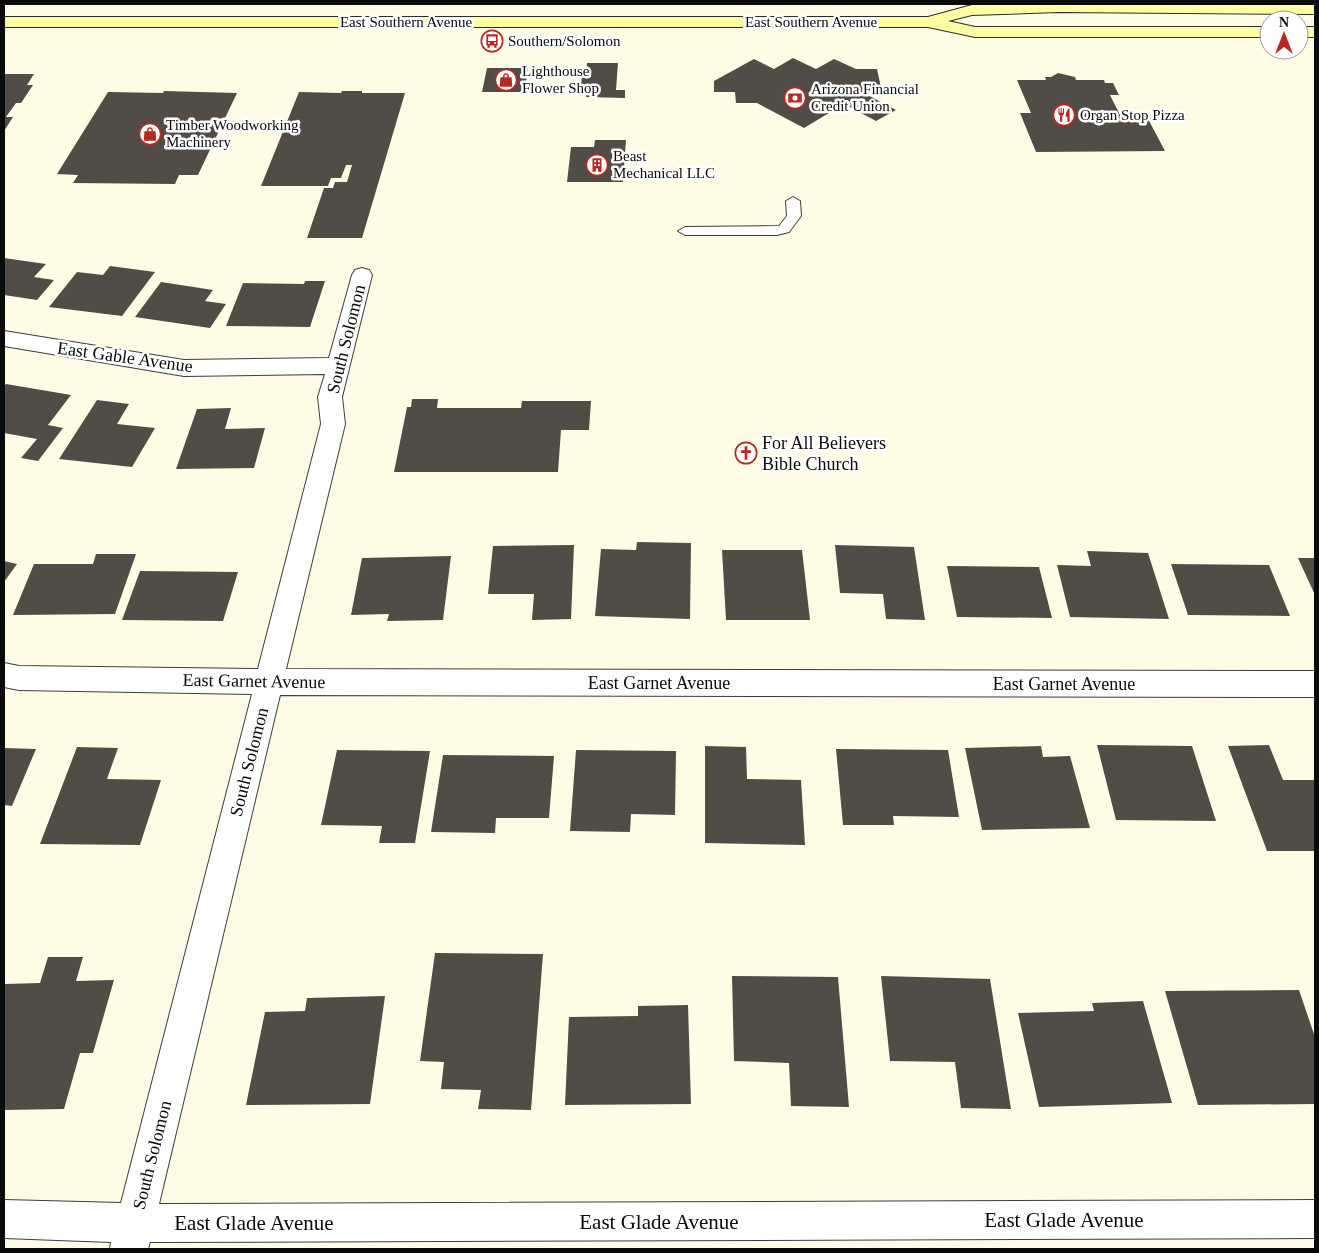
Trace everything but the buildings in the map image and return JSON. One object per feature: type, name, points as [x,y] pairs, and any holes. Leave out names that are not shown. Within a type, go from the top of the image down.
[{"type":"main road","points":[[444,22],[449,4]]},
{"type":"main road","name":"East Southern Avenue","points":[[928,22],[972,10],[1058,7],[1315,10]]},
{"type":"main road","points":[[1089,32],[1122,23],[1258,22],[1265,18],[1262,9]]},
{"type":"main road","name":"East Southern Avenue","points":[[4,22],[928,22],[975,32],[1259,32]]},
{"type":"street","name":"South Solomon","points":[[132,1236],[333,424],[330,397],[362,275]]},
{"type":"street","name":"East Gable Avenue","points":[[4,338],[184,368],[337,366]]},
{"type":"street","name":"East Garnet Avenue","points":[[4,676],[19,678],[269,682],[1315,684]]},
{"type":"street","name":"East Glade Avenue","points":[[4,1219],[132,1236],[1315,1219]]},
{"type":"lane","points":[[685,231],[777,231],[784,229],[794,216],[793,201]]},
{"type":"place","name":"Southern/Solomon","points":[[492,41]]},
{"type":"place","name":"Lighthouse Flower Shop","points":[[506,80]]},
{"type":"place","name":"Arizona Financial Credit Union","points":[[795,98]]},
{"type":"place","name":"Organ Stop Pizza","points":[[1064,115]]},
{"type":"place","name":"Timber Woodworking Machinery","points":[[150,134]]},
{"type":"place","name":"Beast Mechanical LLC","points":[[597,165]]},
{"type":"place","name":"For All Believers Bible Church","points":[[746,453]]}]
